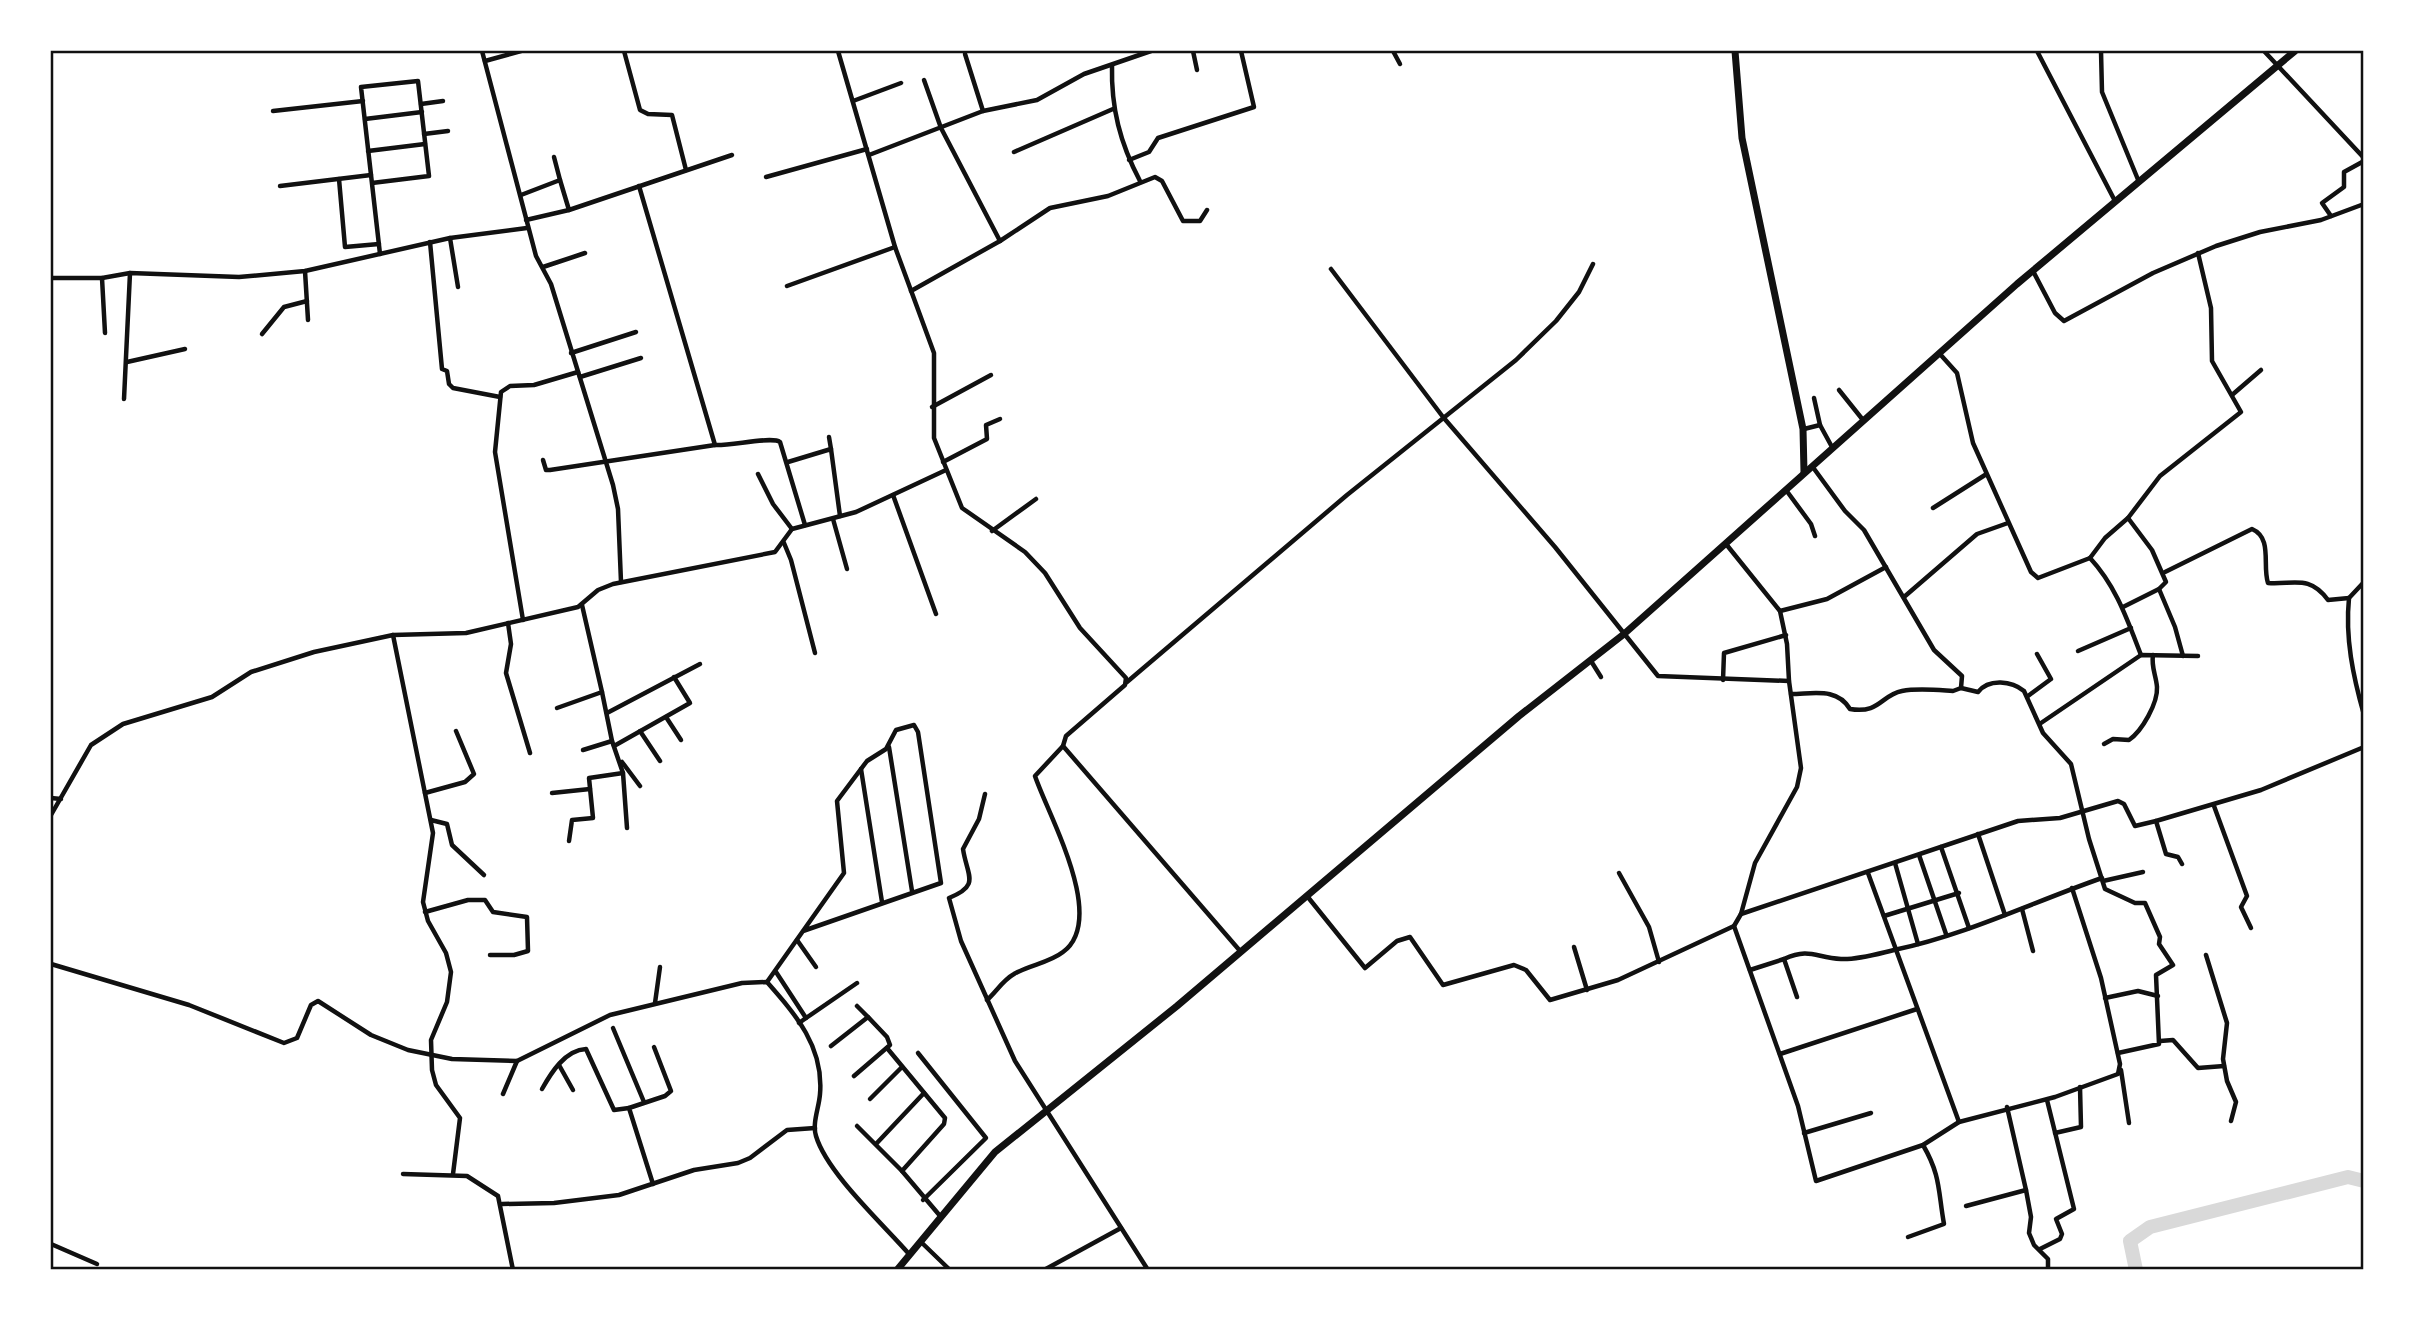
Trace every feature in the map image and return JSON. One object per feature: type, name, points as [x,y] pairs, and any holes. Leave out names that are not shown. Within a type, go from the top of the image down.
[{"type":"main road","points":[[1735,51],[1741,131],[1803,429],[1804,472]]},
{"type":"main road","points":[[897,1270],[995,1152],[1241,952],[1520,716],[1624,634],[2033,271],[2295,51]]},
{"type":"street","points":[[482,51],[521,195],[527,228],[536,256],[551,284],[607,463],[618,509],[621,582]]},
{"type":"street","points":[[485,61],[521,51]]},
{"type":"street","points":[[624,51],[640,110],[648,114],[672,115],[686,170]]},
{"type":"street","points":[[838,51],[895,247],[934,353],[934,438],[964,512],[1024,552],[1045,573],[1080,628],[1127,682]]},
{"type":"street","points":[[766,177],[868,152],[983,111],[1037,100],[1069,81],[1151,51]]},
{"type":"street","points":[[1193,51],[1198,69]]},
{"type":"street","points":[[1129,160],[1149,152],[1158,138],[1254,107],[1241,51]]},
{"type":"street","points":[[1393,51],[1400,64]]},
{"type":"street","points":[[2037,51],[2116,201]]},
{"type":"street","points":[[2101,51],[2102,92],[2139,183]]},
{"type":"street","points":[[2264,51],[2364,160],[2344,172],[2344,187],[2322,203],[2331,216]]},
{"type":"street","points":[[965,54],[983,111]]},
{"type":"street","points":[[1112,65],[1113,109],[1129,160],[1140,182]]},
{"type":"street","points":[[924,80],[941,128],[1000,242]]},
{"type":"street","points":[[372,183],[429,176],[418,81],[361,87],[380,254]]},
{"type":"street","points":[[853,101],[901,83]]},
{"type":"street","points":[[273,111],[363,101]]},
{"type":"street","points":[[421,104],[443,101]]},
{"type":"street","points":[[1014,152],[1113,109]]},
{"type":"street","points":[[365,119],[422,113]]},
{"type":"street","points":[[424,134],[448,131]]},
{"type":"street","points":[[369,151],[425,144]]},
{"type":"street","points":[[526,220],[569,209],[732,155]]},
{"type":"street","points":[[554,157],[569,209]]},
{"type":"street","points":[[280,186],[371,176]]},
{"type":"street","points":[[911,291],[1000,242],[1059,204],[1108,196],[1155,177],[1162,181],[1179,216],[1188,223],[1200,221],[1207,211]]},
{"type":"street","points":[[339,179],[345,247],[379,244]]},
{"type":"street","points":[[521,195],[560,180]]},
{"type":"street","points":[[639,186],[715,445]]},
{"type":"street","points":[[2033,271],[2054,313],[2064,321],[2153,273],[2242,236],[2331,216],[2364,204]]},
{"type":"street","points":[[51,278],[102,278],[130,273],[226,277],[305,271],[450,238],[527,228]]},
{"type":"street","points":[[450,238],[458,287]]},
{"type":"street","points":[[430,242],[442,369],[447,371],[449,384],[453,387],[500,397]]},
{"type":"street","points":[[787,286],[895,247]]},
{"type":"street","points":[[543,267],[585,253]]},
{"type":"street","points":[[1939,353],[1957,373],[1970,434],[1985,475],[2034,577],[2090,558],[2105,538],[2128,518],[2160,476],[2241,412],[2212,361],[2211,308],[2199,253]]},
{"type":"street","points":[[987,1000],[1014,974],[1063,952],[1075,930],[1079,902],[1072,867],[1035,776],[1063,746],[1071,730],[1443,417],[1516,360],[1546,332],[1579,292],[1593,264]]},
{"type":"street","points":[[1331,269],[1443,417],[1548,538],[1658,676],[1789,681]]},
{"type":"street","points":[[305,271],[308,320]]},
{"type":"street","points":[[124,399],[130,273]]},
{"type":"street","points":[[102,278],[105,333]]},
{"type":"street","points":[[262,334],[284,307],[307,301]]},
{"type":"street","points":[[571,353],[636,332]]},
{"type":"street","points":[[127,362],[185,349]]},
{"type":"street","points":[[523,620],[495,452],[500,397],[505,387],[534,385],[641,358]]},
{"type":"street","points":[[2232,395],[2260,370]]},
{"type":"street","points":[[932,407],[991,375]]},
{"type":"street","points":[[1839,390],[1864,421]]},
{"type":"street","points":[[1814,398],[1820,425],[1832,447]]},
{"type":"street","points":[[943,462],[987,439],[986,425],[1000,419]]},
{"type":"street","points":[[1803,429],[1820,425]]},
{"type":"street","points":[[829,437],[840,516]]},
{"type":"street","points":[[543,460],[548,470],[715,445],[734,446],[776,439],[788,462],[805,525]]},
{"type":"street","points":[[788,462],[831,449]]},
{"type":"street","points":[[1812,465],[1845,511],[1864,530],[1934,650],[1959,672],[1961,688]]},
{"type":"street","points":[[51,815],[95,740],[123,724],[212,697],[241,677],[287,660],[393,635],[466,633],[523,620],[582,605],[598,590],[621,582],[775,552],[792,529],[833,519],[946,470]]},
{"type":"street","points":[[758,474],[773,504],[792,529]]},
{"type":"street","points":[[1933,508],[1985,475]]},
{"type":"street","points":[[1785,489],[1806,517],[1815,537]]},
{"type":"street","points":[[892,495],[936,614]]},
{"type":"street","points":[[992,531],[1036,499]]},
{"type":"street","points":[[2123,607],[2159,589],[2166,582],[2165,572],[2142,534],[2128,518]]},
{"type":"street","points":[[833,519],[846,569]]},
{"type":"street","points":[[1905,597],[1972,538],[2008,523]]},
{"type":"street","points":[[2165,572],[2252,529],[2258,531],[2264,542],[2268,583],[2298,580],[2320,590],[2328,600],[2349,598]]},
{"type":"street","points":[[784,543],[792,560],[815,653]]},
{"type":"street","points":[[1307,896],[1365,968],[1404,936],[1412,940],[1443,985],[1514,965],[1526,971],[1547,1000],[1587,990],[1659,962],[1734,926],[1741,914],[1755,863],[1801,776],[1786,635],[1780,611],[1726,544]]},
{"type":"street","points":[[2090,558],[2102,571],[2123,607],[2141,654]]},
{"type":"street","points":[[1780,611],[1827,599],[1886,567]]},
{"type":"street","points":[[2364,582],[2349,598],[2347,630],[2351,661],[2364,715]]},
{"type":"street","points":[[2159,589],[2175,627],[2183,656]]},
{"type":"street","points":[[582,605],[613,744],[623,773],[627,828]]},
{"type":"street","points":[[508,623],[511,644],[506,673],[530,753]]},
{"type":"street","points":[[2077,651],[2131,628]]},
{"type":"street","points":[[393,635],[431,820],[433,844],[424,891],[425,912],[446,953],[451,972],[449,993],[431,1040],[430,1057],[436,1085],[460,1118],[453,1174]]},
{"type":"street","points":[[1723,680],[1724,653],[1786,635]]},
{"type":"street","points":[[2028,696],[2051,679],[2037,654]]},
{"type":"street","points":[[2040,723],[2141,654],[2198,656]]},
{"type":"street","points":[[2104,744],[2113,739],[2129,740],[2141,726],[2157,693],[2152,671],[2153,654]]},
{"type":"street","points":[[1590,660],[1601,677]]},
{"type":"street","points":[[607,713],[700,664]]},
{"type":"street","points":[[583,750],[613,744],[690,703],[674,677]]},
{"type":"street","points":[[1791,694],[1833,694],[1843,698],[1850,709],[1857,710],[1880,706],[1891,695],[1902,691],[1953,691],[1961,688],[1978,692],[1988,685],[2006,683],[2020,687],[2028,696],[2028,704],[2043,733],[2071,764],[2082,812],[2108,892],[2145,903],[2160,937],[2160,944],[2173,965],[2156,975],[2160,1041]]},
{"type":"street","points":[[557,708],[603,692]]},
{"type":"street","points":[[666,717],[681,740]]},
{"type":"street","points":[[51,964],[188,1005],[284,1043],[297,1038],[311,1004],[318,1001],[370,1035],[430,1057],[517,1061],[600,1018],[742,983],[767,982],[776,972],[803,931],[844,873],[836,805],[861,769],[889,745],[896,730],[911,724],[916,728],[942,882],[803,931]]},
{"type":"street","points":[[425,793],[465,782],[474,774],[456,731]]},
{"type":"street","points":[[640,731],[660,761]]},
{"type":"street","points":[[889,745],[912,891]]},
{"type":"street","points":[[1063,746],[1241,952]]},
{"type":"street","points":[[1741,914],[2018,821],[2060,818],[2118,801],[2124,804],[2135,826],[2214,806],[2280,783],[2364,747]]},
{"type":"street","points":[[619,758],[640,786]]},
{"type":"street","points":[[861,769],[882,902]]},
{"type":"street","points":[[569,841],[572,820],[593,818],[589,778],[623,773]]},
{"type":"street","points":[[552,793],[590,789]]},
{"type":"street","points":[[985,794],[979,818],[963,849],[970,873],[969,884],[964,892],[948,901],[961,941],[1015,1061],[1148,1270]]},
{"type":"street","points":[[51,798],[61,799]]},
{"type":"street","points":[[2214,806],[2247,896],[2241,907],[2251,928]]},
{"type":"street","points":[[431,820],[447,824],[452,845],[484,875]]},
{"type":"street","points":[[2156,821],[2166,854],[2178,857],[2182,864]]},
{"type":"street","points":[[1978,834],[2005,915]]},
{"type":"street","points":[[1941,846],[1959,892],[1969,928]]},
{"type":"street","points":[[1919,855],[1946,934]]},
{"type":"street","points":[[1895,863],[1918,944]]},
{"type":"street","points":[[1749,970],[1808,951],[1840,959],[1895,950],[1969,928],[2072,888],[2102,879],[2143,872]]},
{"type":"street","points":[[1619,873],[1649,928],[1659,962]]},
{"type":"street","points":[[1868,873],[1959,1122]]},
{"type":"street","points":[[2072,888],[2105,998],[2118,1053],[2129,1123]]},
{"type":"street","points":[[1884,916],[1959,892]]},
{"type":"street","points":[[425,912],[468,900],[485,900],[492,912],[527,917],[528,951],[514,955],[490,955]]},
{"type":"street","points":[[2022,909],[2033,951]]},
{"type":"street","points":[[1734,926],[1780,1054],[1816,1181],[1923,1146],[1959,1122],[2007,1107],[2047,1100],[2114,1076],[2120,1069]]},
{"type":"street","points":[[797,940],[816,967]]},
{"type":"street","points":[[1574,947],[1587,990]]},
{"type":"street","points":[[2206,955],[2227,1023],[2224,1066],[2236,1098],[2231,1121]]},
{"type":"street","points":[[1784,959],[1797,997]]},
{"type":"street","points":[[655,1003],[660,967]]},
{"type":"street","points":[[776,972],[806,1018]]},
{"type":"street","points":[[767,982],[799,1023],[819,1059],[820,1094],[815,1128],[823,1151],[835,1169],[909,1254]]},
{"type":"street","points":[[799,1023],[857,983]]},
{"type":"street","points":[[2105,998],[2138,991],[2158,996]]},
{"type":"street","points":[[854,1076],[887,1048],[889,1041],[857,1006]]},
{"type":"street","points":[[1780,1054],[1917,1009]]},
{"type":"street","points":[[831,1046],[868,1017]]},
{"type":"street","points":[[613,1028],[644,1102]]},
{"type":"street","points":[[2118,1053],[2173,1040],[2198,1068],[2224,1066]]},
{"type":"street","points":[[542,1089],[559,1065],[574,1052],[586,1049],[614,1110],[629,1108],[667,1095],[671,1091],[654,1046]]},
{"type":"street","points":[[887,1048],[945,1121],[902,1171]]},
{"type":"street","points":[[918,1053],[995,1152]]},
{"type":"street","points":[[503,1094],[517,1061]]},
{"type":"street","points":[[559,1065],[573,1090]]},
{"type":"street","points":[[870,1099],[902,1067]]},
{"type":"street","points":[[2055,1133],[2081,1127],[2080,1087]]},
{"type":"street","points":[[876,1144],[924,1093]]},
{"type":"street","points":[[2040,1249],[2060,1239],[2062,1234],[2056,1219],[2074,1209],[2047,1100]]},
{"type":"street","points":[[2007,1107],[2031,1217],[2029,1233],[2048,1259],[2048,1270]]},
{"type":"street","points":[[629,1108],[653,1185]]},
{"type":"street","points":[[1804,1133],[1871,1113]]},
{"type":"street","points":[[857,1126],[902,1171],[923,1200],[941,1217]]},
{"type":"street","points":[[502,1204],[554,1203],[619,1195],[694,1170],[744,1161],[787,1130],[815,1128]]},
{"type":"street","points":[[923,1200],[986,1138]]},
{"type":"street","points":[[1908,1237],[1944,1224],[1939,1198],[1939,1176],[1923,1146]]},
{"type":"street","points":[[403,1174],[453,1174],[484,1185],[498,1196],[502,1204],[513,1270]]},
{"type":"street","points":[[1966,1206],[2026,1190]]},
{"type":"street","points":[[1044,1270],[1121,1228]]},
{"type":"street","points":[[920,1241],[950,1270]]},
{"type":"street","points":[[51,1244],[97,1264]]},
{"type":"waterway","points":[[2136,1270],[2130,1241],[2150,1227],[2348,1177],[2364,1181]]}]
